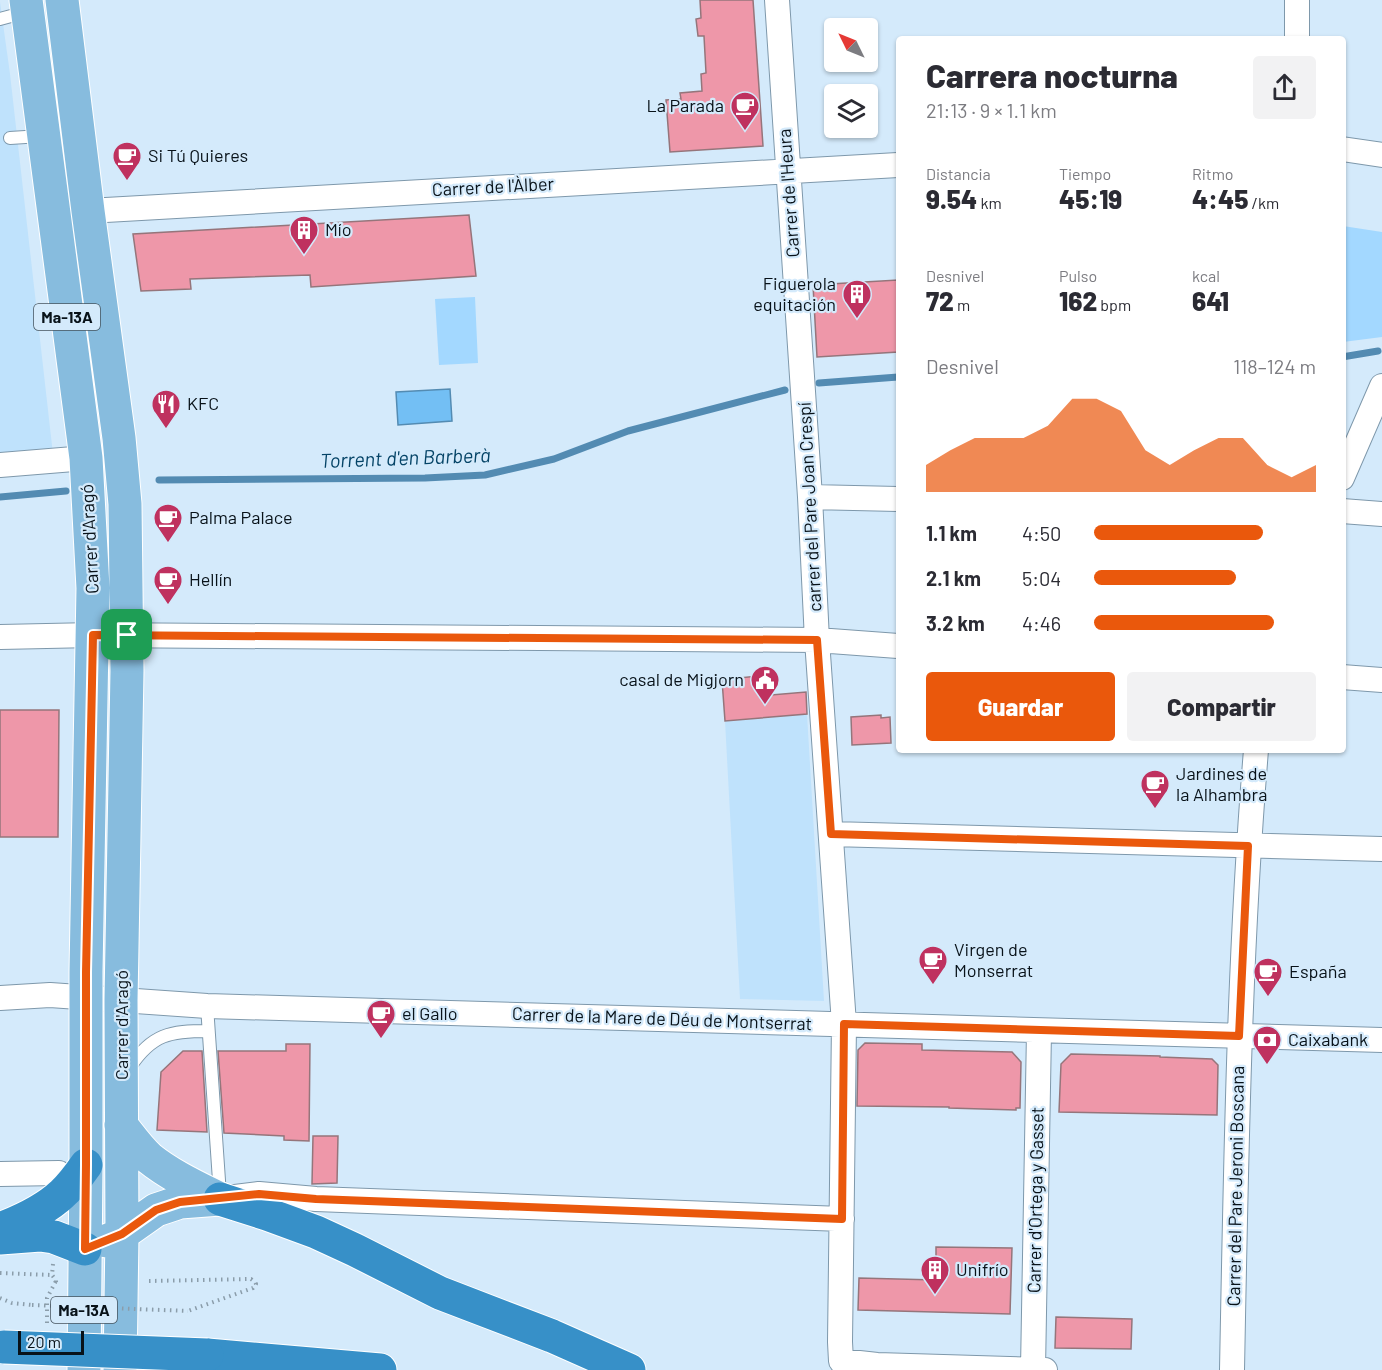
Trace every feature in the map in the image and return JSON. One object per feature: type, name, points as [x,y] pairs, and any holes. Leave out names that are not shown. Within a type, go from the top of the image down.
[{"type":"highway","points":[[0,1229],[31,1215],[54,1201],[62,1194],[73,1169]]},
{"type":"highway","points":[[220,1199],[316,1232],[440,1293],[552,1336],[629,1370]]},
{"type":"highway","points":[[0,1238],[40,1235],[74,1244]]},
{"type":"highway","points":[[2,1347],[207,1355],[380,1370]]},
{"type":"main road","name":"Carrer d'Aragó","points":[[62,0],[118,438],[124,504],[127,635],[122,1000],[122,1234],[133,1279],[120,1370]]},
{"type":"main road","name":"Carrer d'Aragó","points":[[18,10],[44,136],[86,458],[93,588],[86,997],[73,1169],[74,1244],[84,1370]]},
{"type":"main road","points":[[52,198],[68,208],[88,211]]},
{"type":"main road","points":[[121,1125],[148,1157],[160,1166],[185,1182],[220,1199]]},
{"type":"main road","points":[[74,1244],[122,1234],[156,1210],[180,1202],[220,1199]]},
{"type":"main road","points":[[74,1244],[133,1279]]},
{"type":"street","name":"Carrer de l'Heura","points":[[777,0],[802,385]]},
{"type":"street","points":[[1297,0],[1297,36]]},
{"type":"street","points":[[1346,150],[1382,155]]},
{"type":"street","name":"Carrer de l'Àlber","points":[[88,211],[896,165]]},
{"type":"street","name":"carrer del Pare Joan Crespí","points":[[802,385],[844,1024]]},
{"type":"street","points":[[1346,469],[1382,386]]},
{"type":"street","points":[[0,465],[86,458]]},
{"type":"street","points":[[810,497],[896,499]]},
{"type":"street","points":[[1346,511],[1382,514]]},
{"type":"street","points":[[0,637],[127,635],[817,640],[896,646]]},
{"type":"street","points":[[1346,677],[1382,680]]},
{"type":"street","name":"Carrer del Pare Jeroni Boscana","points":[[1232,1370],[1239,1036],[1248,846],[1256,753]]},
{"type":"street","points":[[831,834],[1382,849]]},
{"type":"street","name":"Carrer de la Mare de Déu de Montserrat","points":[[0,998],[50,995],[207,1006],[1382,1041]]},
{"type":"street","points":[[844,1024],[841,1361],[877,1365],[1045,1370]]},
{"type":"street","name":"Carrer d'Ortega y Gasset","points":[[1033,1369],[1039,1031]]},
{"type":"street","points":[[0,1174],[73,1169]]},
{"type":"street","points":[[220,1199],[259,1194],[316,1199],[842,1219]]},
{"type":"lane","points":[[10,138],[44,136]]},
{"type":"lane","points":[[207,1006],[220,1199]]},
{"type":"lane","points":[[122,1084],[130,1066],[140,1052],[165,1035],[180,1031],[208,1031]]},
{"type":"path","points":[[47,1334],[47,1298],[74,1244]]},
{"type":"path","points":[[0,1273],[52,1275]]},
{"type":"path","points":[[0,1298],[12,1303],[32,1305],[188,1311],[253,1288],[256,1284],[251,1279],[133,1279]]},
{"type":"shaded area","points":[[0,2],[55,472],[0,477]]},
{"type":"shaded area","points":[[1346,226],[1382,232],[1382,337],[1346,342]]},
{"type":"shaded area","points":[[475,297],[478,363],[439,365],[435,299]]},
{"type":"shaded area","points":[[450,389],[452,421],[398,425],[396,392]]},
{"type":"shaded area","points":[[807,714],[824,1001],[740,999],[725,721]]},
{"type":"building","points":[[700,0],[753,0],[763,146],[670,152],[666,100],[681,99],[680,93],[702,91],[701,74],[706,73],[704,36],[698,36],[696,19],[701,18]]},
{"type":"building","name":"Mío","points":[[469,215],[476,276],[311,287],[310,275],[190,279],[191,289],[141,291],[133,234]]},
{"type":"building","name":"Figuerola equitación","points":[[896,280],[896,352],[817,357],[813,285]]},
{"type":"building","name":"casal de Migjorn","points":[[757,676],[759,696],[806,692],[807,714],[725,721],[722,680]]},
{"type":"building","points":[[0,710],[59,710],[58,837],[0,837]]},
{"type":"building","points":[[881,715],[881,718],[890,717],[891,743],[852,745],[851,717]]},
{"type":"building","points":[[865,1043],[922,1044],[922,1050],[1012,1052],[1021,1062],[1020,1108],[1016,1110],[857,1106],[858,1050]]},
{"type":"building","points":[[286,1044],[310,1044],[309,1141],[284,1140],[284,1136],[224,1133],[218,1051],[286,1051]]},
{"type":"building","points":[[183,1051],[202,1051],[207,1132],[157,1130],[161,1072]]},
{"type":"building","points":[[1071,1054],[1212,1059],[1218,1065],[1217,1115],[1059,1112],[1061,1064]]},
{"type":"building","points":[[313,1136],[338,1136],[337,1183],[312,1184]]},
{"type":"building","name":"Unifrío","points":[[936,1247],[1012,1248],[1010,1314],[858,1310],[859,1278],[936,1280]]},
{"type":"building","points":[[1056,1317],[1132,1319],[1131,1349],[1055,1348]]},
{"type":"waterway","name":"Torrent d'en Barberà","points":[[1346,356],[1378,351]]},
{"type":"waterway","name":"Torrent d'en Barberà","points":[[819,383],[896,377]]},
{"type":"waterway","name":"Torrent d'en Barberà","points":[[159,480],[425,478],[485,475],[554,459],[628,431],[785,390]]},
{"type":"waterway","name":"Torrent d'en Barberà","points":[[0,497],[66,491]]},
{"type":"place","name":"La Parada","points":[[745,132]]},
{"type":"place","name":"Si Tú Quieres","points":[[127,182]]},
{"type":"place","name":"Mío","points":[[304,256]]},
{"type":"place","name":"Figuerola equitación","points":[[857,320]]},
{"type":"place","name":"KFC","points":[[166,430]]},
{"type":"place","name":"Palma Palace","points":[[168,544]]},
{"type":"place","name":"Hellín","points":[[168,606]]},
{"type":"place","name":"casal de Migjorn","points":[[765,706]]},
{"type":"place","name":"Jardines de la Alhambra","points":[[1155,810]]},
{"type":"place","name":"Virgen de Monserrat","points":[[933,986]]},
{"type":"place","name":"España","points":[[1268,998]]},
{"type":"place","name":"el Gallo","points":[[381,1040]]},
{"type":"place","name":"Caixabank","points":[[1267,1066]]},
{"type":"place","name":"Unifrío","points":[[935,1296]]},
{"type":"route","points":[[93,635],[127,635],[817,640],[831,834],[1248,846],[1239,1036],[844,1024],[842,1219],[316,1199],[259,1194],[180,1202],[156,1210],[122,1234],[85,1249],[86,972],[93,635]]}]
